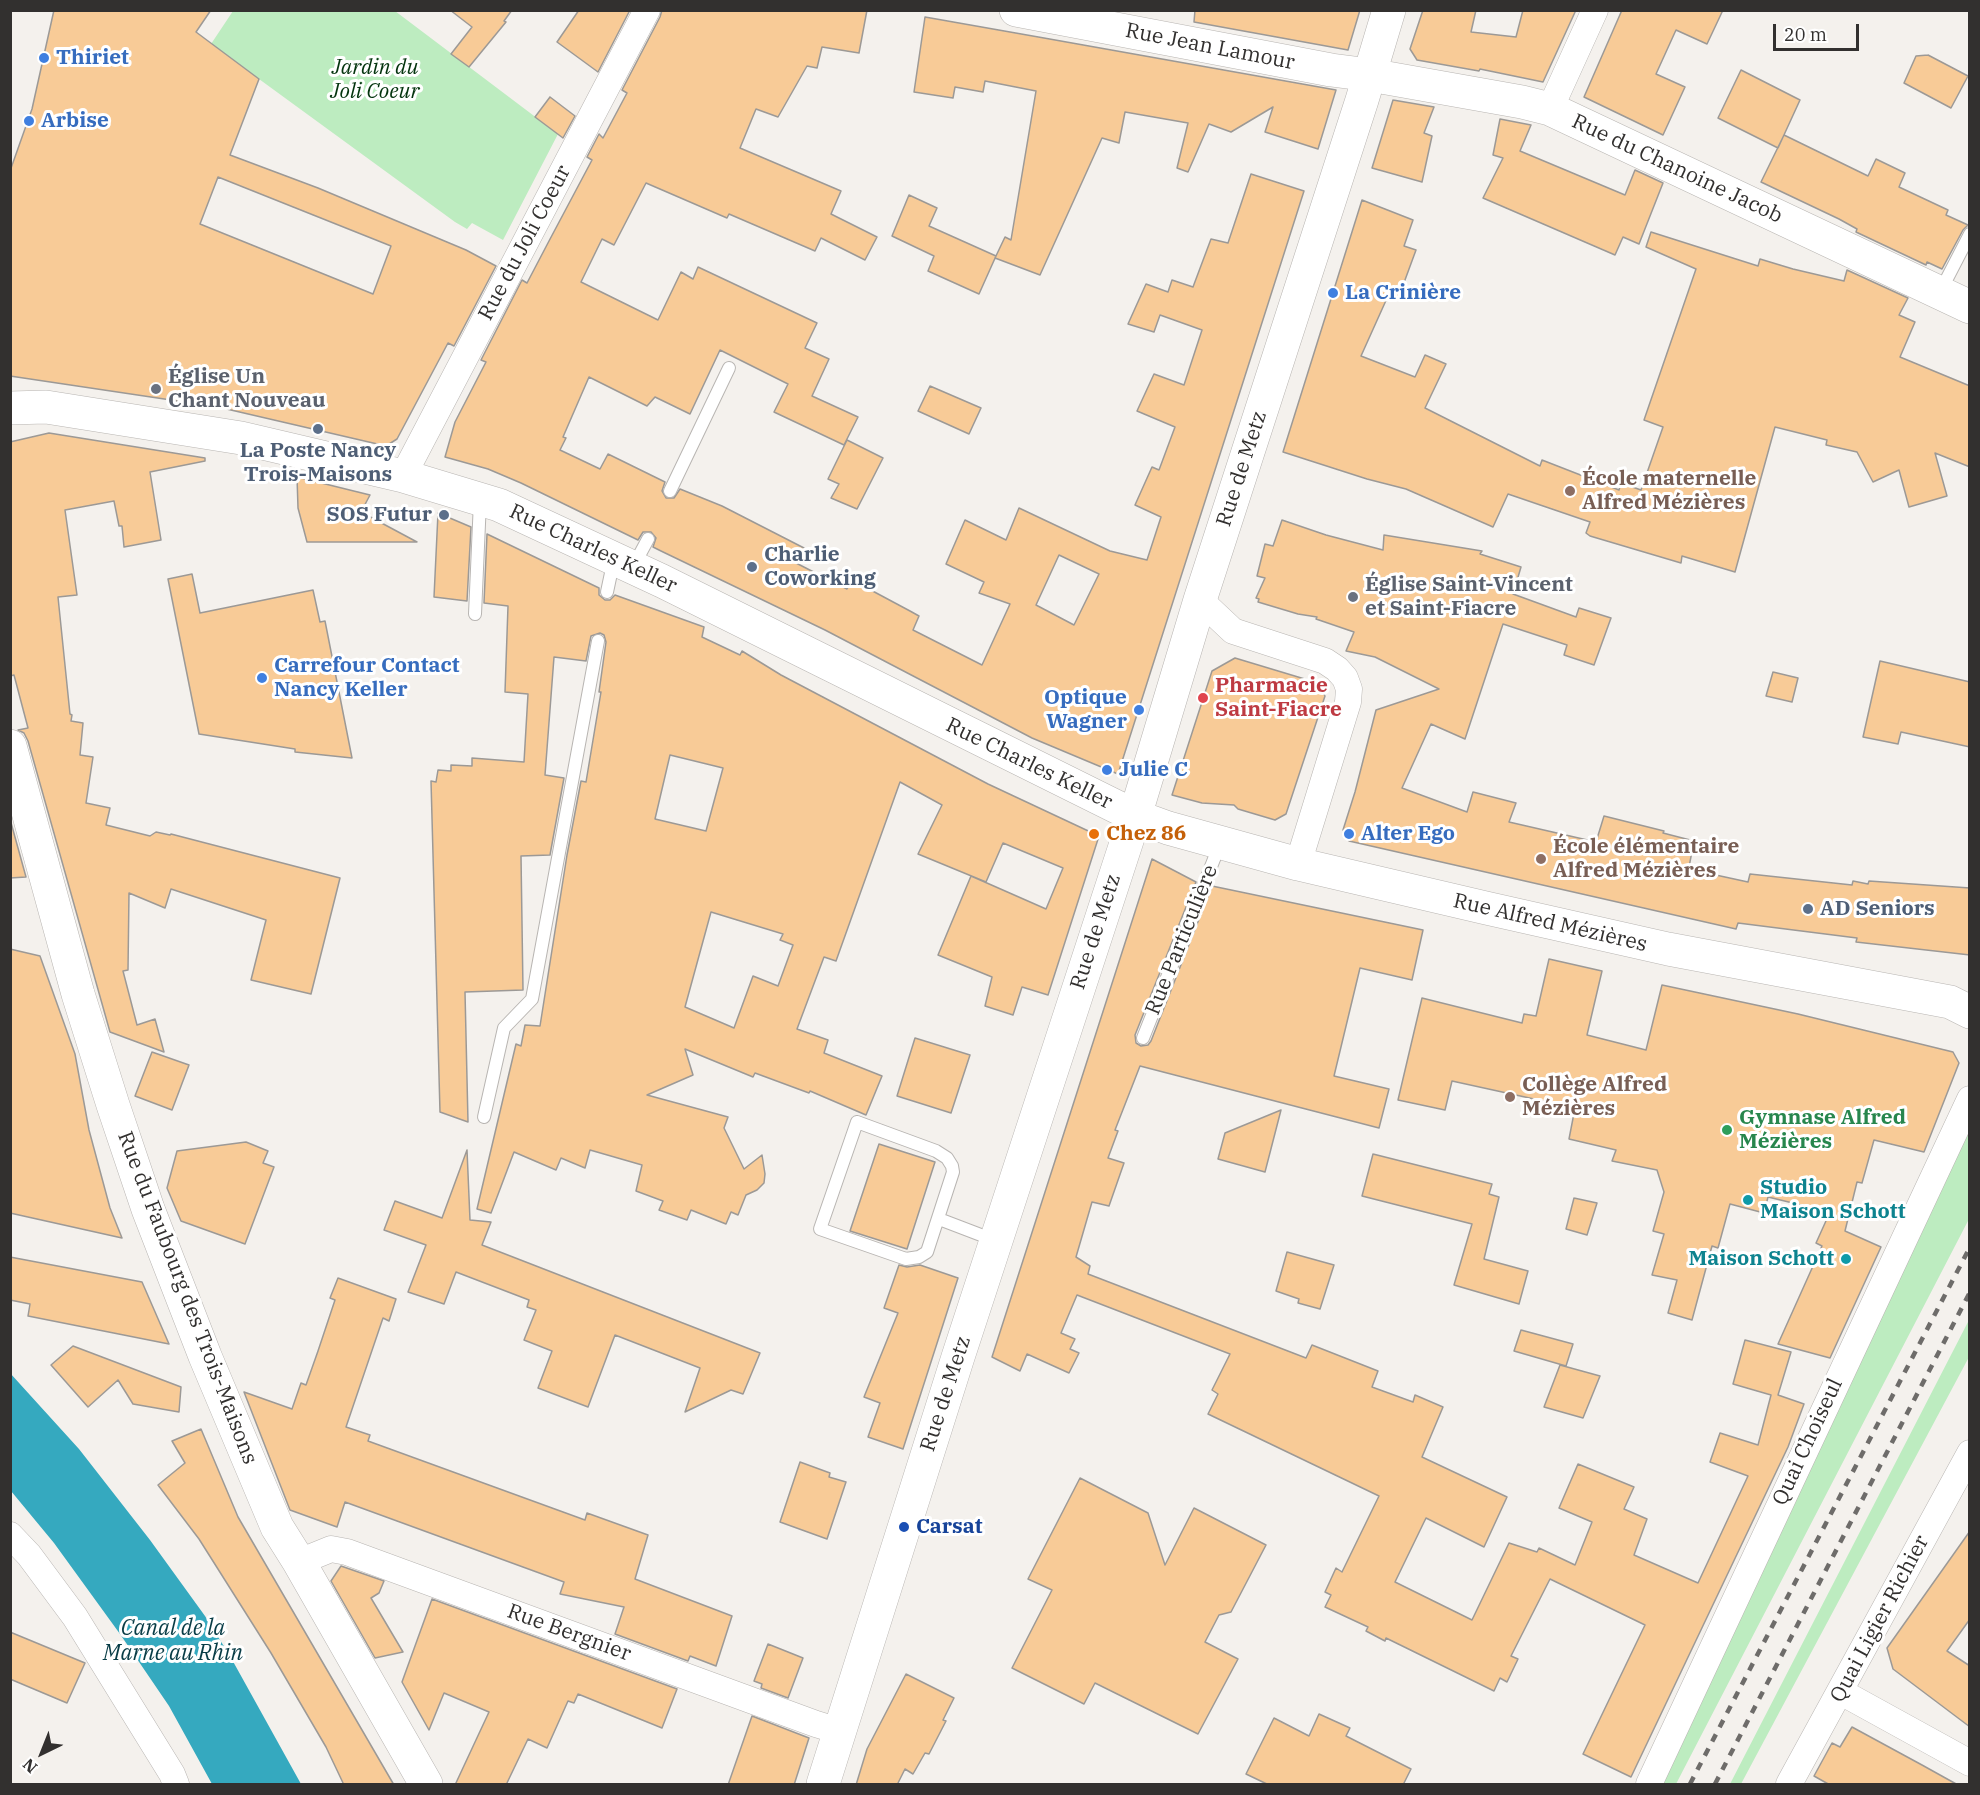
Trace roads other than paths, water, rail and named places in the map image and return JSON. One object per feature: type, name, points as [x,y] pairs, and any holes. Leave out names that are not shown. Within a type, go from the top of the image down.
[{"type":"main road","name":"Rue Jean Lamour","points":[[1016,10],[1331,70],[1370,75]]},
{"type":"main road","name":"Rue de Metz","points":[[823,1785],[995,1240],[1135,816],[1200,600],[1389,10]]},
{"type":"main road","name":"Rue du Chanoine Jacob","points":[[1370,75],[1550,109],[1970,308]]},
{"type":"main road","name":"Rue Charles Keller","points":[[10,408],[46,407],[241,438],[403,476],[505,507],[632,555],[1135,816]]},
{"type":"main road","name":"Rue du Faubourg des Trois-Maisons","points":[[10,746],[78,994],[148,1209],[206,1356],[277,1527],[426,1785]]},
{"type":"main road","name":"Rue Alfred Mézières","points":[[1135,816],[1168,828],[1298,864],[1668,950],[1950,1002],[1970,1012]]},
{"type":"street","name":"Rue du Joli Coeur","points":[[403,476],[647,10]]},
{"type":"street","points":[[1550,109],[1595,10]]},
{"type":"street","points":[[1200,600],[1233,631],[1325,661],[1345,678],[1349,689],[1348,702],[1298,864]]},
{"type":"street","points":[[1937,1000],[1970,990]]},
{"type":"street","name":"Quai Choiseul","points":[[1649,1785],[1970,1099]]},
{"type":"street","name":"Quai Ligier Richier","points":[[1789,1785],[1970,1453]]},
{"type":"street","points":[[10,1534],[29,1555],[75,1617],[176,1785]]},
{"type":"street","name":"Rue Bergnier","points":[[299,1563],[331,1549],[347,1552],[839,1731]]},
{"type":"street","points":[[1841,1692],[1970,1763]]},
{"type":"lane","points":[[1939,294],[1970,234]]},
{"type":"lane","points":[[670,491],[729,368]]},
{"type":"lane","points":[[475,614],[480,498]]},
{"type":"lane","points":[[607,592],[632,555]]},
{"type":"lane","points":[[484,1117],[504,1028],[532,999],[598,641]]},
{"type":"lane","name":"Rue Particulière","points":[[1143,1038],[1221,843]]},
{"type":"lane","points":[[856,1122],[936,1151],[947,1158],[953,1172],[939,1219],[927,1252],[919,1257],[906,1258],[820,1229],[856,1122]]},
{"type":"lane","points":[[939,1219],[995,1240]]},
{"type":"water","name":"Canal de la Marne au Rhin","points":[[10,1373],[79,1449],[150,1540],[205,1616],[230,1656],[301,1784],[212,1784],[169,1706],[120,1634],[54,1543],[11,1491]]},
{"type":"railway","points":[[1690,1784],[1970,1247]]},
{"type":"railway","points":[[1715,1784],[1970,1292]]},
{"type":"place","name":"Thiriet","points":[[44,58]]},
{"type":"place","name":"Arbise","points":[[29,121]]},
{"type":"place","name":"La Crinière","points":[[1333,293]]},
{"type":"place","name":"Église Un Chant Nouveau","points":[[156,389]]},
{"type":"place","name":"La Poste Nancy Trois-Maisons","points":[[318,429]]},
{"type":"place","name":"École maternelle Alfred Mézières","points":[[1570,491]]},
{"type":"place","name":"SOS Futur","points":[[444,515]]},
{"type":"place","name":"Charlie Coworking","points":[[752,567]]},
{"type":"place","name":"Église Saint-Vincent et Saint-Fiacre","points":[[1353,597]]},
{"type":"place","name":"Carrefour Contact Nancy Keller","points":[[262,678]]},
{"type":"place","name":"Pharmacie Saint-Fiacre","points":[[1203,698]]},
{"type":"place","name":"Optique Wagner","points":[[1139,710]]},
{"type":"place","name":"Julie C","points":[[1107,770]]},
{"type":"place","name":"Chez 86","points":[[1094,834]]},
{"type":"place","name":"Alter Ego","points":[[1349,834]]},
{"type":"place","name":"École élémentaire Alfred Mézières","points":[[1541,859]]},
{"type":"place","name":"AD Seniors","points":[[1808,909]]},
{"type":"place","name":"Collège Alfred Mézières","points":[[1510,1097]]},
{"type":"place","name":"Gymnase Alfred Mézières","points":[[1727,1130]]},
{"type":"place","name":"Studio Maison Schott","points":[[1748,1200]]},
{"type":"place","name":"Maison Schott","points":[[1846,1259]]},
{"type":"place","name":"Carsat","points":[[904,1527]]},
{"type":"park label","name":"Jardin du Joli Coeur","points":[[375,80]]}]
